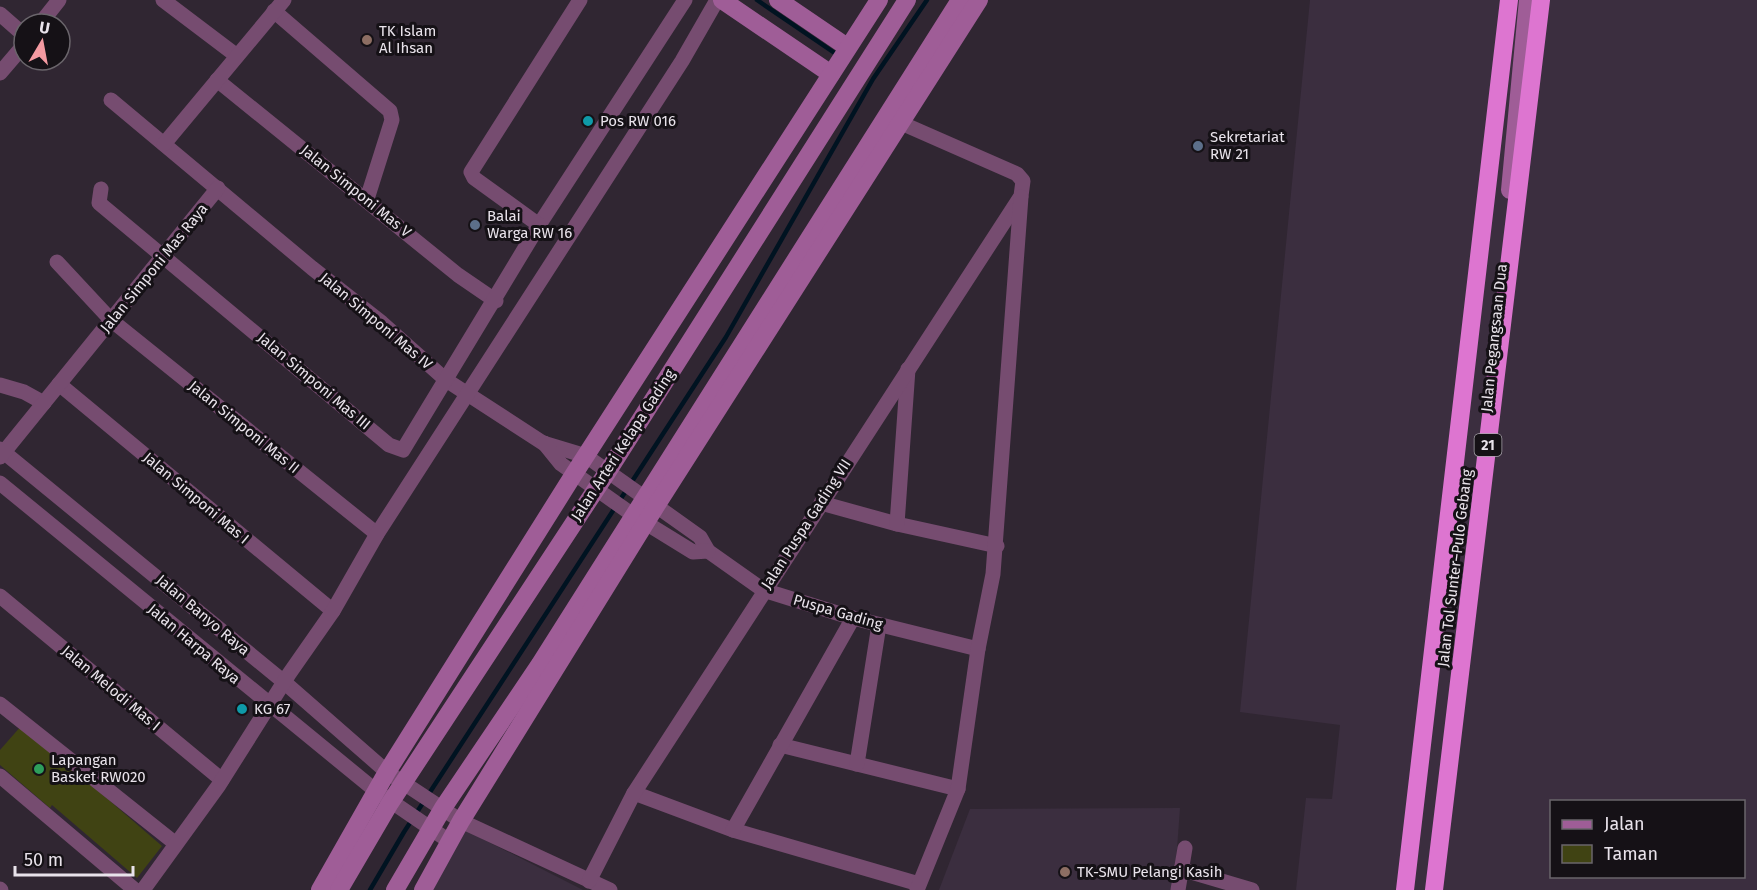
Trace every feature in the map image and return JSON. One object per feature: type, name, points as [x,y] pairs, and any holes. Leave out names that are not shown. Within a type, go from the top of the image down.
[{"type":"highway","name":"Jalan Tol Sunter–Pulo Gebang","points":[[1405,890],[1509,0]]},
{"type":"highway","name":"Jalan Tol Sunter–Pulo Gebang","points":[[1435,890],[1541,0]]},
{"type":"street","points":[[50,12],[60,0]]},
{"type":"street","points":[[446,380],[496,301],[539,225],[685,0]]},
{"type":"street","points":[[142,890],[222,780],[284,682],[333,611],[376,534],[682,61],[717,0]]},
{"type":"street","points":[[722,0],[840,59]]},
{"type":"street","points":[[777,0],[840,59]]},
{"type":"street","name":"Jalan Arteri Kelapa Gading","points":[[330,888],[387,772],[574,474],[879,0]]},
{"type":"street","name":"Jalan Arteri Kelapa Gading","points":[[330,888],[396,806],[603,495],[854,81],[907,0]]},
{"type":"street","points":[[423,890],[460,821],[636,517],[960,0]]},
{"type":"street","points":[[647,499],[901,123],[979,0]]},
{"type":"street","name":"Jalan Pegangsaan Dua","points":[[1435,890],[1528,0]]},
{"type":"street","points":[[166,1],[237,56]]},
{"type":"street","points":[[539,225],[474,178],[471,172],[573,2]]},
{"type":"street","points":[[164,144],[279,5],[390,111],[392,120],[367,200]]},
{"type":"street","points":[[0,14],[12,24]]},
{"type":"street","points":[[0,73],[12,59]]},
{"type":"street","name":"Jalan Simponi Mas V","points":[[217,80],[458,275],[496,301]]},
{"type":"street","name":"Jalan Simponi Mas Raya","points":[[1,453],[218,188],[111,100]]},
{"type":"street","points":[[634,793],[733,830],[918,887],[958,789],[978,649],[996,546],[1023,181],[1017,174],[901,123]]},
{"type":"street","name":"Jalan Simponi Mas IV","points":[[218,188],[312,268],[382,322],[446,380],[543,443],[574,474],[636,517]]},
{"type":"street","points":[[100,196],[162,256]]},
{"type":"street","name":"Jalan Puspa Gading VII","points":[[588,881],[634,793],[763,590],[1021,196]]},
{"type":"street","name":"Jalan Simponi Mas III","points":[[162,256],[397,450],[403,450],[411,441],[446,380]]},
{"type":"street","name":"Jalan Simponi Mas II","points":[[57,262],[111,320],[376,534]]},
{"type":"street","points":[[897,524],[909,368]]},
{"type":"street","name":"Jalan Simponi Mas I","points":[[59,384],[333,611]]},
{"type":"street","points":[[0,385],[24,392],[44,403]]},
{"type":"street","name":"Jalan Simponi Mas IV","points":[[543,443],[586,456],[647,499]]},
{"type":"street","name":"Jalan Banyo Raya","points":[[1,453],[284,682],[387,772],[460,821],[610,890]]},
{"type":"street","name":"Jalan Harpa Raya","points":[[0,483],[376,791],[449,841]]},
{"type":"street","name":"Puspa Gading","points":[[647,499],[700,537],[708,551],[763,590],[853,618],[978,649]]},
{"type":"street","points":[[821,504],[996,546]]},
{"type":"street","points":[[395,890],[437,805],[540,664],[636,517]]},
{"type":"street","name":"Puspa Gading","points":[[636,517],[693,552],[708,551]]},
{"type":"street","name":"Jalan Melodi Mas I","points":[[0,596],[222,780]]},
{"type":"street","points":[[733,830],[853,618]]},
{"type":"street","points":[[856,764],[879,625]]},
{"type":"street","points":[[0,704],[176,844]]},
{"type":"street","points":[[780,746],[958,789]]},
{"type":"street","points":[[0,776],[135,890]]},
{"type":"street","points":[[1178,890],[1185,848]]},
{"type":"street","points":[[1181,869],[1252,890]]},
{"type":"shaded area","points":[[1310,0],[1757,0],[1757,890],[1296,890],[1306,798],[1332,799],[1340,725],[1240,712]]},
{"type":"shaded area","points":[[1180,808],[1174,890],[939,890],[970,809]]},
{"type":"shaded area","points":[[465,830],[583,890],[430,890]]},
{"type":"green space","points":[[22,725],[162,846],[137,878],[52,805],[50,808],[0,765],[0,750]]},
{"type":"waterway","points":[[757,0],[839,56]]},
{"type":"waterway","points":[[370,890],[404,832],[726,337],[873,79],[927,0]]},
{"type":"place","name":"TK Islam Al Ihsan","points":[[367,40]]},
{"type":"place","name":"Pos RW 016","points":[[588,121]]},
{"type":"place","name":"Sekretariat RW 21","points":[[1198,146]]},
{"type":"place","name":"Balai Warga RW 16","points":[[475,225]]},
{"type":"place","name":"KG 67","points":[[242,709]]},
{"type":"place","name":"Lapangan Basket RW020","points":[[39,769]]},
{"type":"place","name":"TK-SMU Pelangi Kasih","points":[[1065,872]]}]
